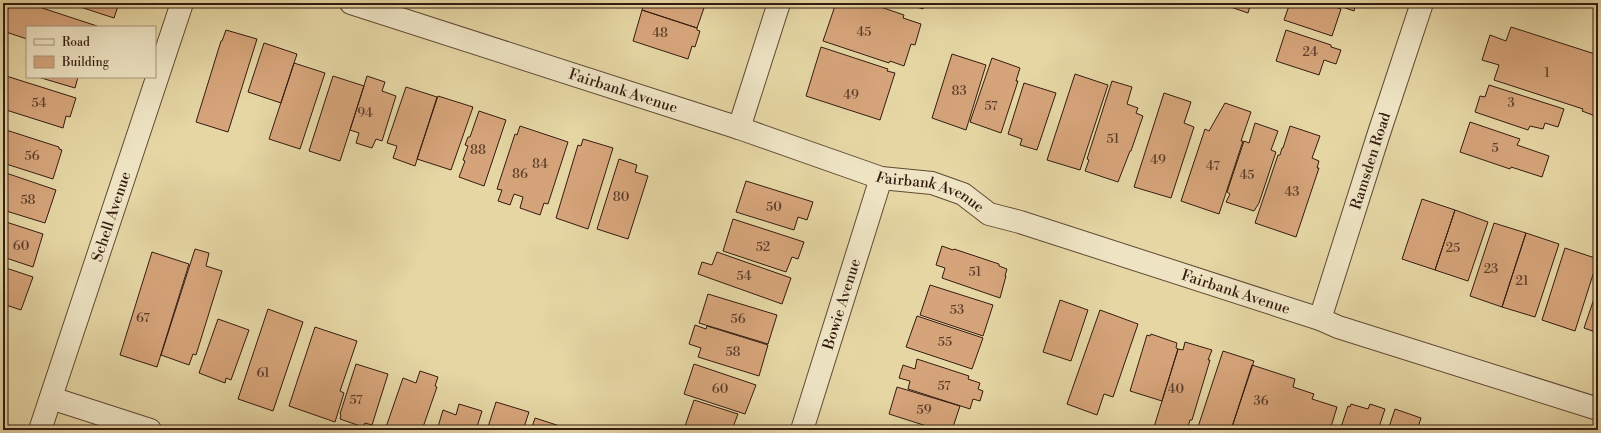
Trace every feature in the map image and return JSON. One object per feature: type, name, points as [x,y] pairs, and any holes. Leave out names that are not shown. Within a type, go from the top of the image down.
[{"type":"street","name":"Schell Avenue","points":[[40,430],[182,3]]},
{"type":"street","name":"Fairbank Avenue","points":[[351,3],[739,128],[881,178],[932,183],[963,194],[990,214],[1598,410]]},
{"type":"street","points":[[739,128],[779,3]]},
{"type":"street","name":"Ramsden Road","points":[[1320,320],[1422,3]]},
{"type":"street","name":"Bowie Avenue","points":[[802,430],[881,178]]},
{"type":"street","points":[[51,398],[150,430]]},
{"type":"building","points":[[10,3],[27,3],[97,26],[26,26],[26,39],[3,31],[3,25]]},
{"type":"building","points":[[68,3],[119,3],[114,18]]},
{"type":"building","points":[[645,3],[704,3],[705,5],[697,28],[642,10]]},
{"type":"building","points":[[836,3],[869,3],[904,15],[903,18],[921,24],[915,45],[911,44],[904,66],[890,61],[889,63],[823,41]]},
{"type":"building","points":[[896,3],[925,3],[923,9],[907,4],[906,6]]},
{"type":"building","points":[[1219,3],[1251,3],[1248,13]]},
{"type":"building","points":[[1290,3],[1323,3],[1341,9],[1332,36],[1284,20]]},
{"type":"building","points":[[1331,3],[1356,3],[1354,11]]},
{"type":"building","points":[[642,10],[697,28],[697,30],[700,31],[695,47],[692,46],[688,59],[633,41]]},
{"type":"building","points":[[1511,27],[1598,55],[1598,117],[1582,111],[1583,109],[1494,80],[1499,65],[1482,60],[1490,35],[1506,41]]},
{"type":"building","points":[[226,30],[257,39],[228,132],[196,122],[221,41]]},
{"type":"building","points":[[1286,30],[1331,45],[1331,47],[1341,50],[1336,64],[1324,60],[1319,75],[1276,61]]},
{"type":"building","points":[[264,43],[297,54],[281,103],[248,92]]},
{"type":"building","points":[[821,47],[888,69],[887,71],[895,73],[880,120],[806,96]]},
{"type":"building","points":[[952,54],[986,65],[966,130],[932,118]]},
{"type":"building","points":[[992,58],[1020,68],[1016,81],[1018,81],[1001,133],[970,122]]},
{"type":"building","points":[[294,63],[325,73],[300,149],[269,139]]},
{"type":"building","points":[[1075,74],[1108,85],[1080,170],[1047,160]]},
{"type":"building","points":[[3,75],[76,98],[70,117],[66,116],[63,128],[3,109]]},
{"type":"building","points":[[333,76],[364,86],[340,161],[309,151]]},
{"type":"building","points":[[367,76],[385,82],[382,91],[396,96],[382,141],[376,139],[372,148],[356,143],[359,133],[350,130]]},
{"type":"building","points":[[41,78],[78,78],[75,88]]},
{"type":"building","points":[[1112,81],[1132,87],[1127,104],[1138,108],[1136,113],[1143,116],[1118,182],[1085,171],[1089,160],[1087,159]]},
{"type":"building","points":[[1024,83],[1056,93],[1037,150],[1020,145],[1022,139],[1008,134]]},
{"type":"building","points":[[1489,85],[1564,109],[1558,127],[1545,123],[1543,129],[1530,126],[1528,130],[1475,112],[1480,96],[1485,97]]},
{"type":"building","points":[[406,87],[437,97],[415,166],[393,158],[397,146],[387,143]]},
{"type":"building","points":[[1164,93],[1191,102],[1184,123],[1194,127],[1171,198],[1134,187]]},
{"type":"building","points":[[438,96],[473,107],[451,170],[417,159]]},
{"type":"building","points":[[1225,103],[1251,112],[1219,214],[1181,201],[1205,129],[1209,131]]},
{"type":"building","points":[[479,111],[506,120],[484,186],[459,177],[465,161],[463,160],[468,146],[465,145],[468,137],[470,137]]},
{"type":"building","points":[[1470,122],[1520,139],[1517,145],[1549,156],[1542,177],[1511,167],[1510,169],[1460,152]]},
{"type":"building","points":[[1255,123],[1278,131],[1271,150],[1276,152],[1259,203],[1254,211],[1226,202],[1230,194],[1227,192],[1244,141],[1249,143]]},
{"type":"building","points":[[520,126],[568,142],[548,204],[544,203],[540,215],[520,208],[523,197],[514,194],[510,205],[498,201],[502,190],[497,189],[515,134],[517,135]]},
{"type":"building","points":[[1290,126],[1320,136],[1312,158],[1319,161],[1317,168],[1319,168],[1296,237],[1255,223],[1278,155],[1280,155],[1283,148]]},
{"type":"building","points":[[3,129],[59,147],[59,149],[62,150],[53,179],[3,163]]},
{"type":"building","points":[[583,139],[613,148],[588,229],[556,218],[578,145],[581,146]]},
{"type":"building","points":[[619,159],[637,165],[635,172],[648,176],[628,239],[597,229]]},
{"type":"building","points":[[3,172],[56,190],[45,223],[3,210]]},
{"type":"building","points":[[746,181],[813,202],[807,220],[798,217],[794,230],[736,212]]},
{"type":"building","points":[[1422,199],[1455,210],[1435,270],[1402,259]]},
{"type":"building","points":[[1455,210],[1488,222],[1468,281],[1435,270]]},
{"type":"building","points":[[733,219],[804,242],[798,259],[792,257],[786,272],[723,251]]},
{"type":"building","points":[[3,221],[43,234],[33,267],[3,257]]},
{"type":"building","points":[[1494,223],[1526,233],[1502,307],[1470,296]]},
{"type":"building","points":[[1526,233],[1559,244],[1535,317],[1502,307]]},
{"type":"building","points":[[942,246],[999,264],[999,266],[1007,269],[1000,298],[942,278],[945,268],[936,265]]},
{"type":"building","points":[[1565,248],[1598,259],[1575,331],[1542,320]]},
{"type":"building","points":[[195,249],[209,253],[206,266],[222,271],[196,355],[193,354],[189,365],[161,355]]},
{"type":"building","points":[[152,252],[189,264],[157,367],[120,355]]},
{"type":"building","points":[[717,252],[791,278],[782,304],[698,274],[702,262],[712,265]]},
{"type":"building","points":[[3,267],[33,277],[21,310],[3,304]]},
{"type":"building","points":[[930,285],[993,305],[983,336],[920,315]]},
{"type":"building","points":[[1598,287],[1598,333],[1584,328]]},
{"type":"building","points":[[708,294],[777,315],[768,344],[699,323]]},
{"type":"building","points":[[1060,300],[1088,310],[1071,361],[1043,352]]},
{"type":"building","points":[[268,309],[303,322],[273,411],[238,399]]},
{"type":"building","points":[[1100,310],[1138,324],[1113,397],[1104,394],[1097,415],[1067,404]]},
{"type":"building","points":[[917,316],[983,338],[972,369],[906,347]]},
{"type":"building","points":[[218,319],[249,330],[231,380],[226,378],[225,383],[199,373]]},
{"type":"building","points":[[3,324],[6,325],[3,335]]},
{"type":"building","points":[[695,325],[706,329],[707,326],[768,345],[759,376],[698,357],[701,348],[689,344]]},
{"type":"building","points":[[315,327],[357,341],[340,391],[344,393],[335,422],[289,406]]},
{"type":"building","points":[[1151,334],[1177,343],[1176,348],[1178,349],[1162,401],[1130,391],[1147,335],[1150,336]]},
{"type":"building","points":[[1185,342],[1212,350],[1192,420],[1190,420],[1187,430],[1165,430],[1154,427],[1178,349],[1183,350]]},
{"type":"building","points":[[1223,351],[1254,361],[1231,430],[1197,430]]},
{"type":"building","points":[[917,359],[969,376],[968,379],[980,383],[978,389],[983,391],[980,401],[973,399],[970,409],[908,389],[910,381],[899,378],[903,365],[915,369]]},
{"type":"building","points":[[356,364],[388,374],[372,425],[365,423],[363,427],[340,419],[340,414]]},
{"type":"building","points":[[694,364],[756,385],[745,414],[684,394]]},
{"type":"building","points":[[1252,365],[1295,379],[1293,387],[1314,394],[1312,399],[1337,407],[1330,430],[1310,430],[1303,428],[1302,430],[1231,430]]},
{"type":"building","points":[[420,371],[438,377],[435,386],[437,387],[422,430],[385,430],[403,378],[416,383]]},
{"type":"building","points":[[897,387],[960,406],[952,430],[939,430],[889,414]]},
{"type":"building","points":[[694,400],[738,414],[733,427],[741,430],[684,429]]},
{"type":"building","points":[[496,402],[529,412],[523,430],[487,430]]},
{"type":"building","points":[[459,404],[482,411],[476,430],[437,430],[443,410],[456,415]]},
{"type":"building","points":[[1351,404],[1368,409],[1370,404],[1385,409],[1378,430],[1340,430],[1348,406],[1350,407]]},
{"type":"building","points":[[1395,409],[1421,418],[1417,430],[1388,430]]},
{"type":"building","points":[[535,418],[566,428],[565,430],[531,430]]},
{"type":"building","points":[[894,425],[909,430],[892,430]]}]
